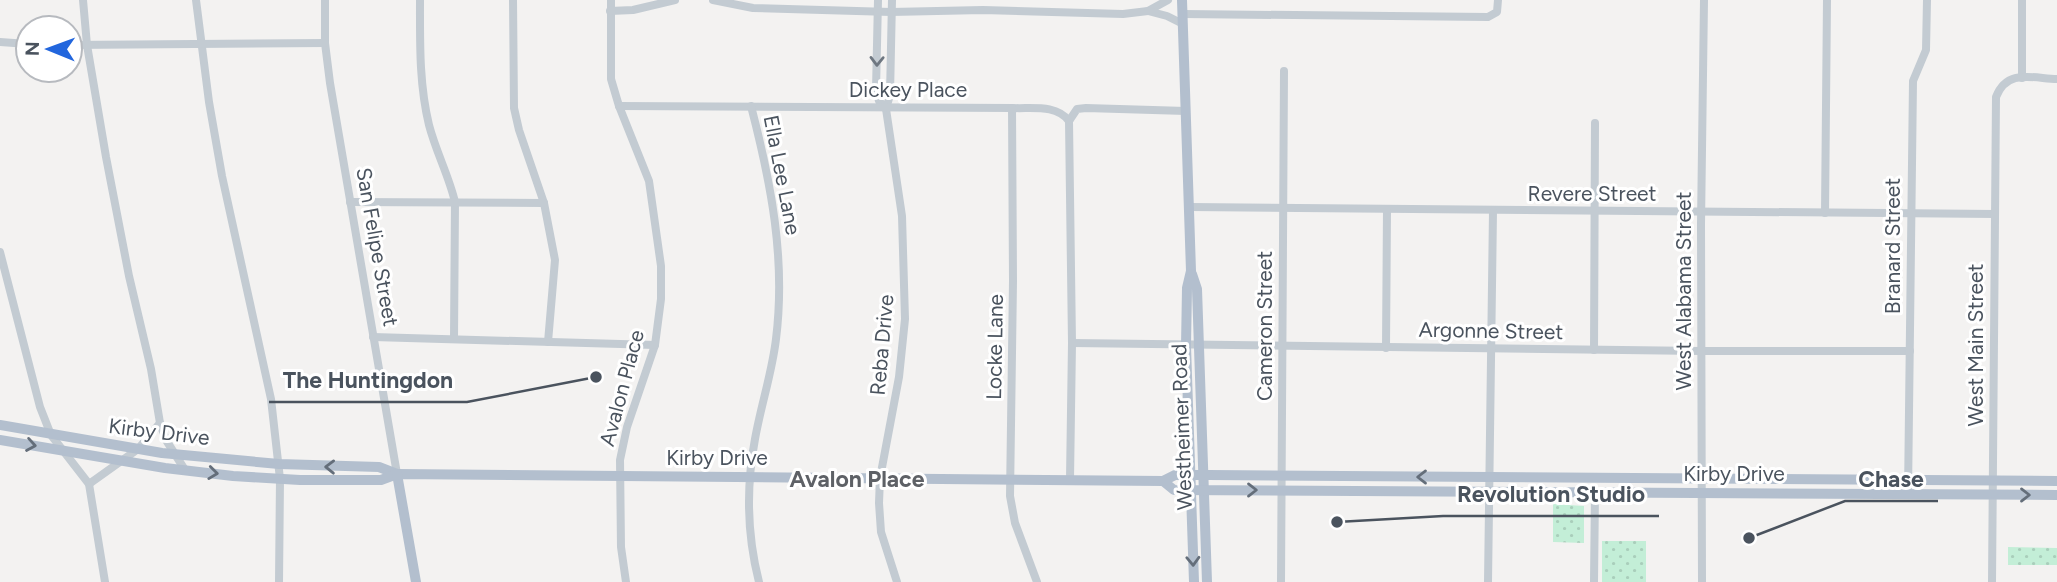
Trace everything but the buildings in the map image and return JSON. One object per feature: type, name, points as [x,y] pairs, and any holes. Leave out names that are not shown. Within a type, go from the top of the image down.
[{"type":"main road","name":"Westheimer Road","points":[[1182,0],[1190,207],[1191,271],[1187,288],[1186,346],[1194,582]]},
{"type":"main road","name":"Westheimer Road","points":[[1191,271],[1197,289],[1207,582]]},
{"type":"main road","name":"Kirby Drive","points":[[0,425],[177,454],[279,464],[379,467],[397,474],[1163,481],[1175,475],[1281,475],[2057,481]]},
{"type":"main road","name":"Kirby Drive","points":[[0,440],[185,470],[280,479],[381,480],[397,474]]},
{"type":"main road","name":"San Felipe Street","points":[[397,474],[416,582]]},
{"type":"main road","points":[[1595,492],[1616,478]]},
{"type":"main road","points":[[1822,494],[1823,479]]},
{"type":"main road","name":"Kirby Drive","points":[[1163,481],[1174,490],[2057,495]]},
{"type":"street","points":[[83,0],[87,45],[129,276],[151,369],[160,423],[166,440],[185,470]]},
{"type":"street","points":[[197,0],[222,176],[271,399],[280,479],[279,582]]},
{"type":"street","name":"San Felipe Street","points":[[325,0],[325,43],[397,474]]},
{"type":"street","points":[[419,0],[422,91],[434,145],[450,182],[455,202],[454,340]]},
{"type":"street","points":[[513,0],[514,108],[544,203],[555,260],[548,342]]},
{"type":"street","name":"Avalon Place","points":[[611,0],[611,79],[649,181],[661,266],[661,299],[655,345],[627,427],[619,477],[621,547],[626,582]]},
{"type":"street","points":[[610,11],[634,10],[675,0]]},
{"type":"street","points":[[713,0],[753,8],[792,4],[891,12],[1148,11],[1183,19],[1488,17],[1497,12],[1498,0]]},
{"type":"street","name":"Reba Drive","points":[[878,0],[876,90],[879,101],[886,108]]},
{"type":"street","name":"Reba Drive","points":[[891,0],[890,95],[886,108],[902,216],[905,319],[895,409],[880,478],[879,503],[881,532],[897,582]]},
{"type":"street","points":[[983,0],[983,10]]},
{"type":"street","points":[[1148,11],[1168,0]]},
{"type":"street","name":"West Alabama Street","points":[[1702,582],[1701,212],[1704,0]]},
{"type":"street","points":[[1825,213],[1827,0]]},
{"type":"street","name":"Branard Street","points":[[1908,494],[1913,81],[1926,50],[1927,0]]},
{"type":"street","points":[[2022,0],[2022,78],[2057,79]]},
{"type":"street","points":[[87,45],[325,43]]},
{"type":"street","name":"Cameron Street","points":[[1281,582],[1284,71]]},
{"type":"street","name":"West Main Street","points":[[1992,582],[1996,97],[2001,84],[2010,79],[2022,78]]},
{"type":"street","name":"Dickey Place","points":[[619,106],[1012,108],[1054,110],[1062,113],[1069,121]]},
{"type":"street","name":"Ella Lee Lane","points":[[751,106],[773,198],[780,268],[776,341],[749,478],[750,536],[760,582]]},
{"type":"street","name":"Locke Lane","points":[[1012,108],[1010,480],[1012,513],[1037,582]]},
{"type":"street","points":[[1070,480],[1072,343],[1069,121],[1077,109],[1086,108],[1186,111]]},
{"type":"street","points":[[1594,350],[1595,123]]},
{"type":"street","points":[[350,202],[544,203]]},
{"type":"street","name":"Revere Street","points":[[1190,207],[1995,214]]},
{"type":"street","points":[[1385,348],[1387,210]]},
{"type":"street","points":[[1488,582],[1493,211]]},
{"type":"street","points":[[0,252],[40,407],[51,435],[89,484],[105,582]]},
{"type":"street","points":[[373,337],[655,345]]},
{"type":"street","name":"Argonne Street","points":[[1072,343],[1910,351]]},
{"type":"street","points":[[89,484],[138,449],[160,423]]},
{"type":"street","points":[[1594,582],[1595,492]]},
{"type":"green space","points":[[1553,504],[1584,506],[1584,543],[1553,542]]},
{"type":"green space","points":[[1602,541],[1646,541],[1646,582],[1602,582]]},
{"type":"green space","points":[[2008,547],[2057,548],[2057,565],[2008,565]]},
{"type":"place","name":"The Huntingdon","points":[[596,377]]},
{"type":"place","name":"Revolution Studio","points":[[1337,522]]},
{"type":"place","name":"Chase","points":[[1749,538]]},
{"type":"district","name":"Avalon Place","points":[[857,479]]}]
